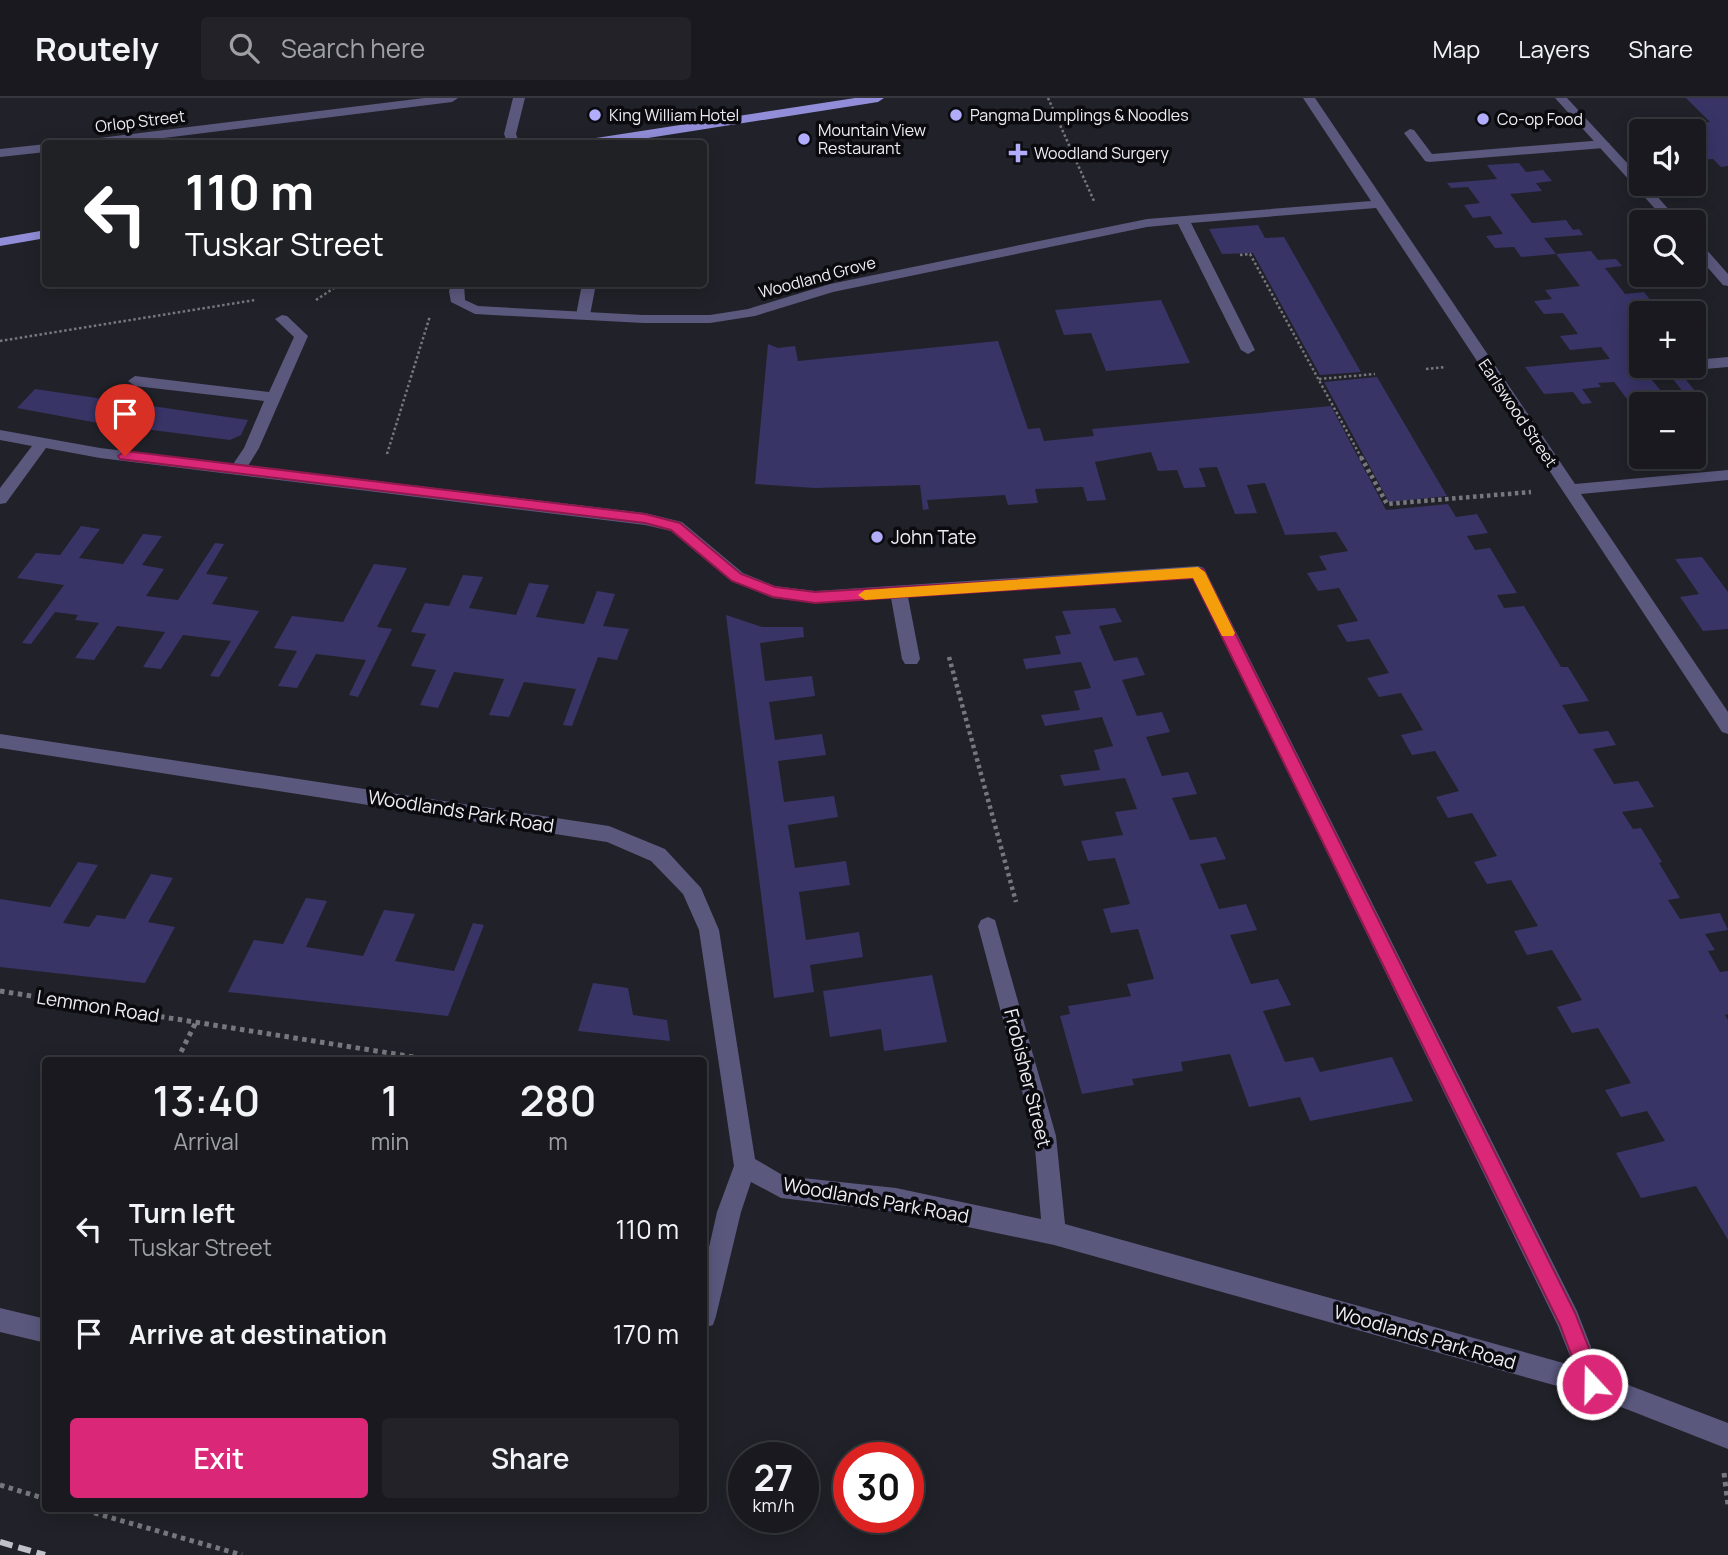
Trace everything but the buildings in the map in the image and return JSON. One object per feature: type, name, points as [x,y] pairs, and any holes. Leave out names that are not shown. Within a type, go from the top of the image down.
[{"type":"main road","points":[[609,140],[878,98]]},
{"type":"main road","points":[[0,242],[42,235]]},
{"type":"street","name":"Orlop Street","points":[[115,140],[452,98]]},
{"type":"street","points":[[512,140],[510,134],[519,98]]},
{"type":"street","name":"Earlswood Street","points":[[1309,98],[1377,204],[1728,727]]},
{"type":"street","points":[[1561,98],[1663,210]]},
{"type":"street","points":[[1410,133],[1429,158],[1604,145]]},
{"type":"street","points":[[0,153],[42,148]]},
{"type":"street","name":"Woodland Grove","points":[[457,287],[458,302],[475,310],[710,319],[750,313],[830,288],[1108,230],[1182,219],[1377,204]]},
{"type":"street","points":[[1182,219],[1248,350]]},
{"type":"street","points":[[1706,257],[1728,282]]},
{"type":"street","points":[[583,315],[588,287]]},
{"type":"street","points":[[237,470],[251,448],[301,336],[282,319]]},
{"type":"street","points":[[1706,364],[1728,362]]},
{"type":"street","points":[[135,381],[274,397]]},
{"type":"street","points":[[0,435],[237,470],[645,519],[676,527],[737,577],[773,592],[815,597],[899,594],[1198,572],[1568,1320],[1592,1384]]},
{"type":"street","points":[[0,499],[42,443]]},
{"type":"street","points":[[1570,490],[1728,475]]},
{"type":"street","points":[[899,594],[911,659]]},
{"type":"street","name":"Woodlands Park Road","points":[[0,741],[608,834],[658,855],[691,888],[709,930],[745,1166],[781,1187],[896,1200],[1054,1233],[1592,1384],[1728,1436]]},
{"type":"street","name":"Frobisher Street","points":[[988,926],[1045,1136],[1054,1233]]},
{"type":"street","points":[[707,1304],[729,1212],[745,1166]]},
{"type":"street","points":[[0,1320],[42,1330]]},
{"type":"path","points":[[1048,98],[1095,203]]},
{"type":"path","points":[[1201,258],[1250,254],[1387,504],[1542,491]]},
{"type":"path","points":[[305,299],[316,300],[336,287]]},
{"type":"path","points":[[0,341],[258,300]]},
{"type":"path","points":[[316,300],[320,307]]},
{"type":"path","points":[[384,464],[430,315]]},
{"type":"path","points":[[1319,379],[1375,374]]},
{"type":"path","name":"Lemmon Road","points":[[0,991],[414,1057]]},
{"type":"path","points":[[178,1057],[196,1022]]},
{"type":"path","points":[[1724,1472],[1728,1505]]},
{"type":"path","points":[[0,1485],[42,1498]]},
{"type":"path","points":[[91,1512],[242,1555]]},
{"type":"shaded area","points":[[1686,98],[1728,98],[1728,166],[1721,167],[1713,159],[1706,159],[1706,122],[1710,122]]},
{"type":"shaded area","points":[[1519,163],[1526,172],[1543,170],[1552,181],[1536,183],[1542,191],[1510,194],[1532,223],[1566,220],[1573,230],[1579,229],[1583,235],[1544,238],[1556,254],[1521,257],[1514,247],[1495,248],[1486,236],[1503,234],[1490,216],[1473,218],[1464,205],[1480,203],[1468,187],[1451,188],[1447,183],[1497,179],[1487,165]]},
{"type":"shaded area","points":[[1258,225],[1265,238],[1284,237],[1361,372],[1320,375],[1253,253],[1222,254],[1209,229]]},
{"type":"shaded area","points":[[1591,251],[1598,260],[1616,259],[1622,266],[1605,268],[1625,294],[1644,292],[1651,301],[1629,301],[1629,378],[1672,378],[1652,380],[1662,392],[1629,392],[1629,402],[1614,382],[1598,383],[1601,387],[1582,389],[1592,403],[1582,404],[1573,392],[1544,394],[1525,367],[1610,359],[1601,347],[1570,350],[1560,336],[1578,334],[1563,313],[1544,314],[1534,301],[1552,299],[1545,290],[1580,286],[1556,254]]},
{"type":"shaded area","points":[[1161,300],[1190,363],[1106,371],[1091,333],[1064,335],[1055,310]]},
{"type":"shaded area","points":[[998,341],[1028,429],[1040,428],[1044,441],[1094,436],[1092,429],[1331,406],[1386,510],[1448,504],[1456,517],[1477,514],[1488,533],[1467,536],[1475,550],[1490,548],[1517,593],[1497,595],[1504,608],[1524,606],[1561,667],[1568,667],[1589,701],[1562,705],[1579,734],[1608,731],[1616,745],[1593,749],[1614,784],[1638,781],[1654,807],[1622,812],[1633,829],[1641,828],[1662,862],[1659,863],[1680,898],[1668,900],[1680,919],[1720,913],[1728,930],[1705,934],[1715,950],[1708,951],[1720,972],[1728,971],[1728,1014],[1725,1015],[1728,1020],[1728,1240],[1696,1186],[1641,1198],[1616,1153],[1665,1141],[1647,1111],[1621,1117],[1605,1090],[1631,1083],[1598,1028],[1572,1033],[1557,1007],[1582,1000],[1552,950],[1527,955],[1514,931],[1538,926],[1511,880],[1487,884],[1474,862],[1497,856],[1472,813],[1448,818],[1436,797],[1459,791],[1435,751],[1412,755],[1401,735],[1423,730],[1401,693],[1379,697],[1367,678],[1389,673],[1369,639],[1347,642],[1337,625],[1358,621],[1339,588],[1318,591],[1307,573],[1327,570],[1319,556],[1348,551],[1336,532],[1285,535],[1265,483],[1247,485],[1257,513],[1235,514],[1217,467],[1199,468],[1206,487],[1184,488],[1177,470],[1158,471],[1151,452],[1095,462],[1106,500],[1087,501],[1083,487],[1035,489],[1038,503],[1008,505],[1005,495],[927,500],[929,509],[923,510],[920,485],[815,488],[755,484],[768,344],[778,348],[795,346],[798,361]]},
{"type":"shaded area","points":[[1377,377],[1447,496],[1389,502],[1324,382]]},
{"type":"shaded area","points":[[1672,378],[1685,378],[1696,392],[1683,392]]},
{"type":"shaded area","points":[[35,389],[248,420],[241,435],[230,440],[98,423],[17,408]]},
{"type":"shaded area","points":[[81,526],[100,529],[79,558],[123,564],[143,534],[162,536],[142,565],[164,569],[146,596],[178,600],[215,543],[224,544],[206,574],[228,577],[212,604],[259,611],[219,677],[210,676],[231,641],[183,635],[161,669],[143,667],[165,632],[117,626],[94,660],[75,658],[99,623],[75,620],[78,615],[55,612],[31,644],[22,643],[64,585],[17,578],[36,553],[60,555]]},
{"type":"shaded area","points":[[1702,557],[1728,592],[1728,629],[1703,631],[1680,597],[1699,594],[1675,559]]},
{"type":"shaded area","points":[[374,564],[407,568],[377,627],[392,629],[358,697],[349,695],[366,660],[316,654],[297,688],[278,686],[297,651],[274,648],[292,616],[343,622]]},
{"type":"shaded area","points":[[463,575],[483,577],[469,608],[516,615],[529,583],[549,585],[536,617],[584,624],[597,591],[615,594],[603,626],[629,629],[617,660],[598,657],[572,726],[563,725],[576,689],[524,682],[509,717],[489,715],[504,679],[454,672],[438,708],[420,705],[436,670],[411,666],[426,634],[411,632],[425,603],[449,606]]},
{"type":"shaded area","points":[[1115,608],[1122,622],[1099,626],[1114,661],[1137,657],[1145,675],[1122,680],[1137,716],[1162,712],[1170,732],[1146,737],[1162,776],[1188,772],[1197,794],[1172,798],[1190,840],[1216,837],[1226,859],[1200,864],[1219,909],[1246,904],[1257,930],[1230,935],[1251,984],[1278,979],[1291,1005],[1263,1011],[1285,1062],[1313,1057],[1320,1072],[1392,1057],[1413,1101],[1310,1121],[1300,1097],[1249,1107],[1230,1054],[1181,1062],[1183,1071],[1132,1079],[1134,1085],[1082,1094],[1060,1016],[1070,1014],[1068,1006],[1131,996],[1127,984],[1154,979],[1138,929],[1111,933],[1103,909],[1130,904],[1115,858],[1088,861],[1081,841],[1123,835],[1115,812],[1137,809],[1125,778],[1064,786],[1060,775],[1100,770],[1094,750],[1113,746],[1102,717],[1045,726],[1041,715],[1080,710],[1074,691],[1091,688],[1081,662],[1026,669],[1023,659],[1061,654],[1055,636],[1071,634],[1062,611]]},
{"type":"shaded area","points":[[726,615],[762,627],[803,627],[804,637],[760,643],[765,681],[812,676],[815,696],[769,702],[775,740],[822,734],[826,755],[778,761],[784,802],[834,796],[838,817],[788,825],[795,868],[846,861],[850,885],[799,892],[806,940],[859,932],[863,957],[810,965],[814,992],[774,998]]},
{"type":"shaded area","points":[[78,862],[98,865],[63,923],[89,927],[97,915],[125,919],[151,874],[173,878],[148,922],[175,927],[145,983],[0,967],[0,899],[50,907]]},
{"type":"shaded area","points":[[306,898],[327,901],[306,947],[363,956],[384,910],[415,914],[395,961],[454,971],[473,923],[484,925],[448,1016],[228,992],[254,940],[283,944]]},
{"type":"shaded area","points":[[932,975],[947,1042],[884,1051],[881,1029],[830,1037],[823,991]]},
{"type":"shaded area","points":[[593,983],[628,988],[633,1015],[667,1020],[670,1041],[578,1031]]},
{"type":"railway","points":[[0,1542],[45,1555]]},
{"type":"slow traffic","points":[[865,595],[1198,572],[1228,633]]},
{"type":"place","name":"King William Hotel","points":[[595,115]]},
{"type":"place","name":"Pangma Dumplings & Noodles","points":[[956,115]]},
{"type":"place","name":"Co-op Food","points":[[1483,119]]},
{"type":"place","name":"Mountain View Restaurant","points":[[804,139]]},
{"type":"place","name":"Woodland Surgery","points":[[1018,153]]},
{"type":"place","name":"John Tate","points":[[877,537]]},
{"type":"route","points":[[125,456],[645,519],[676,527],[737,577],[773,592],[815,597],[899,594],[1198,572],[1568,1320],[1592,1384]]}]
